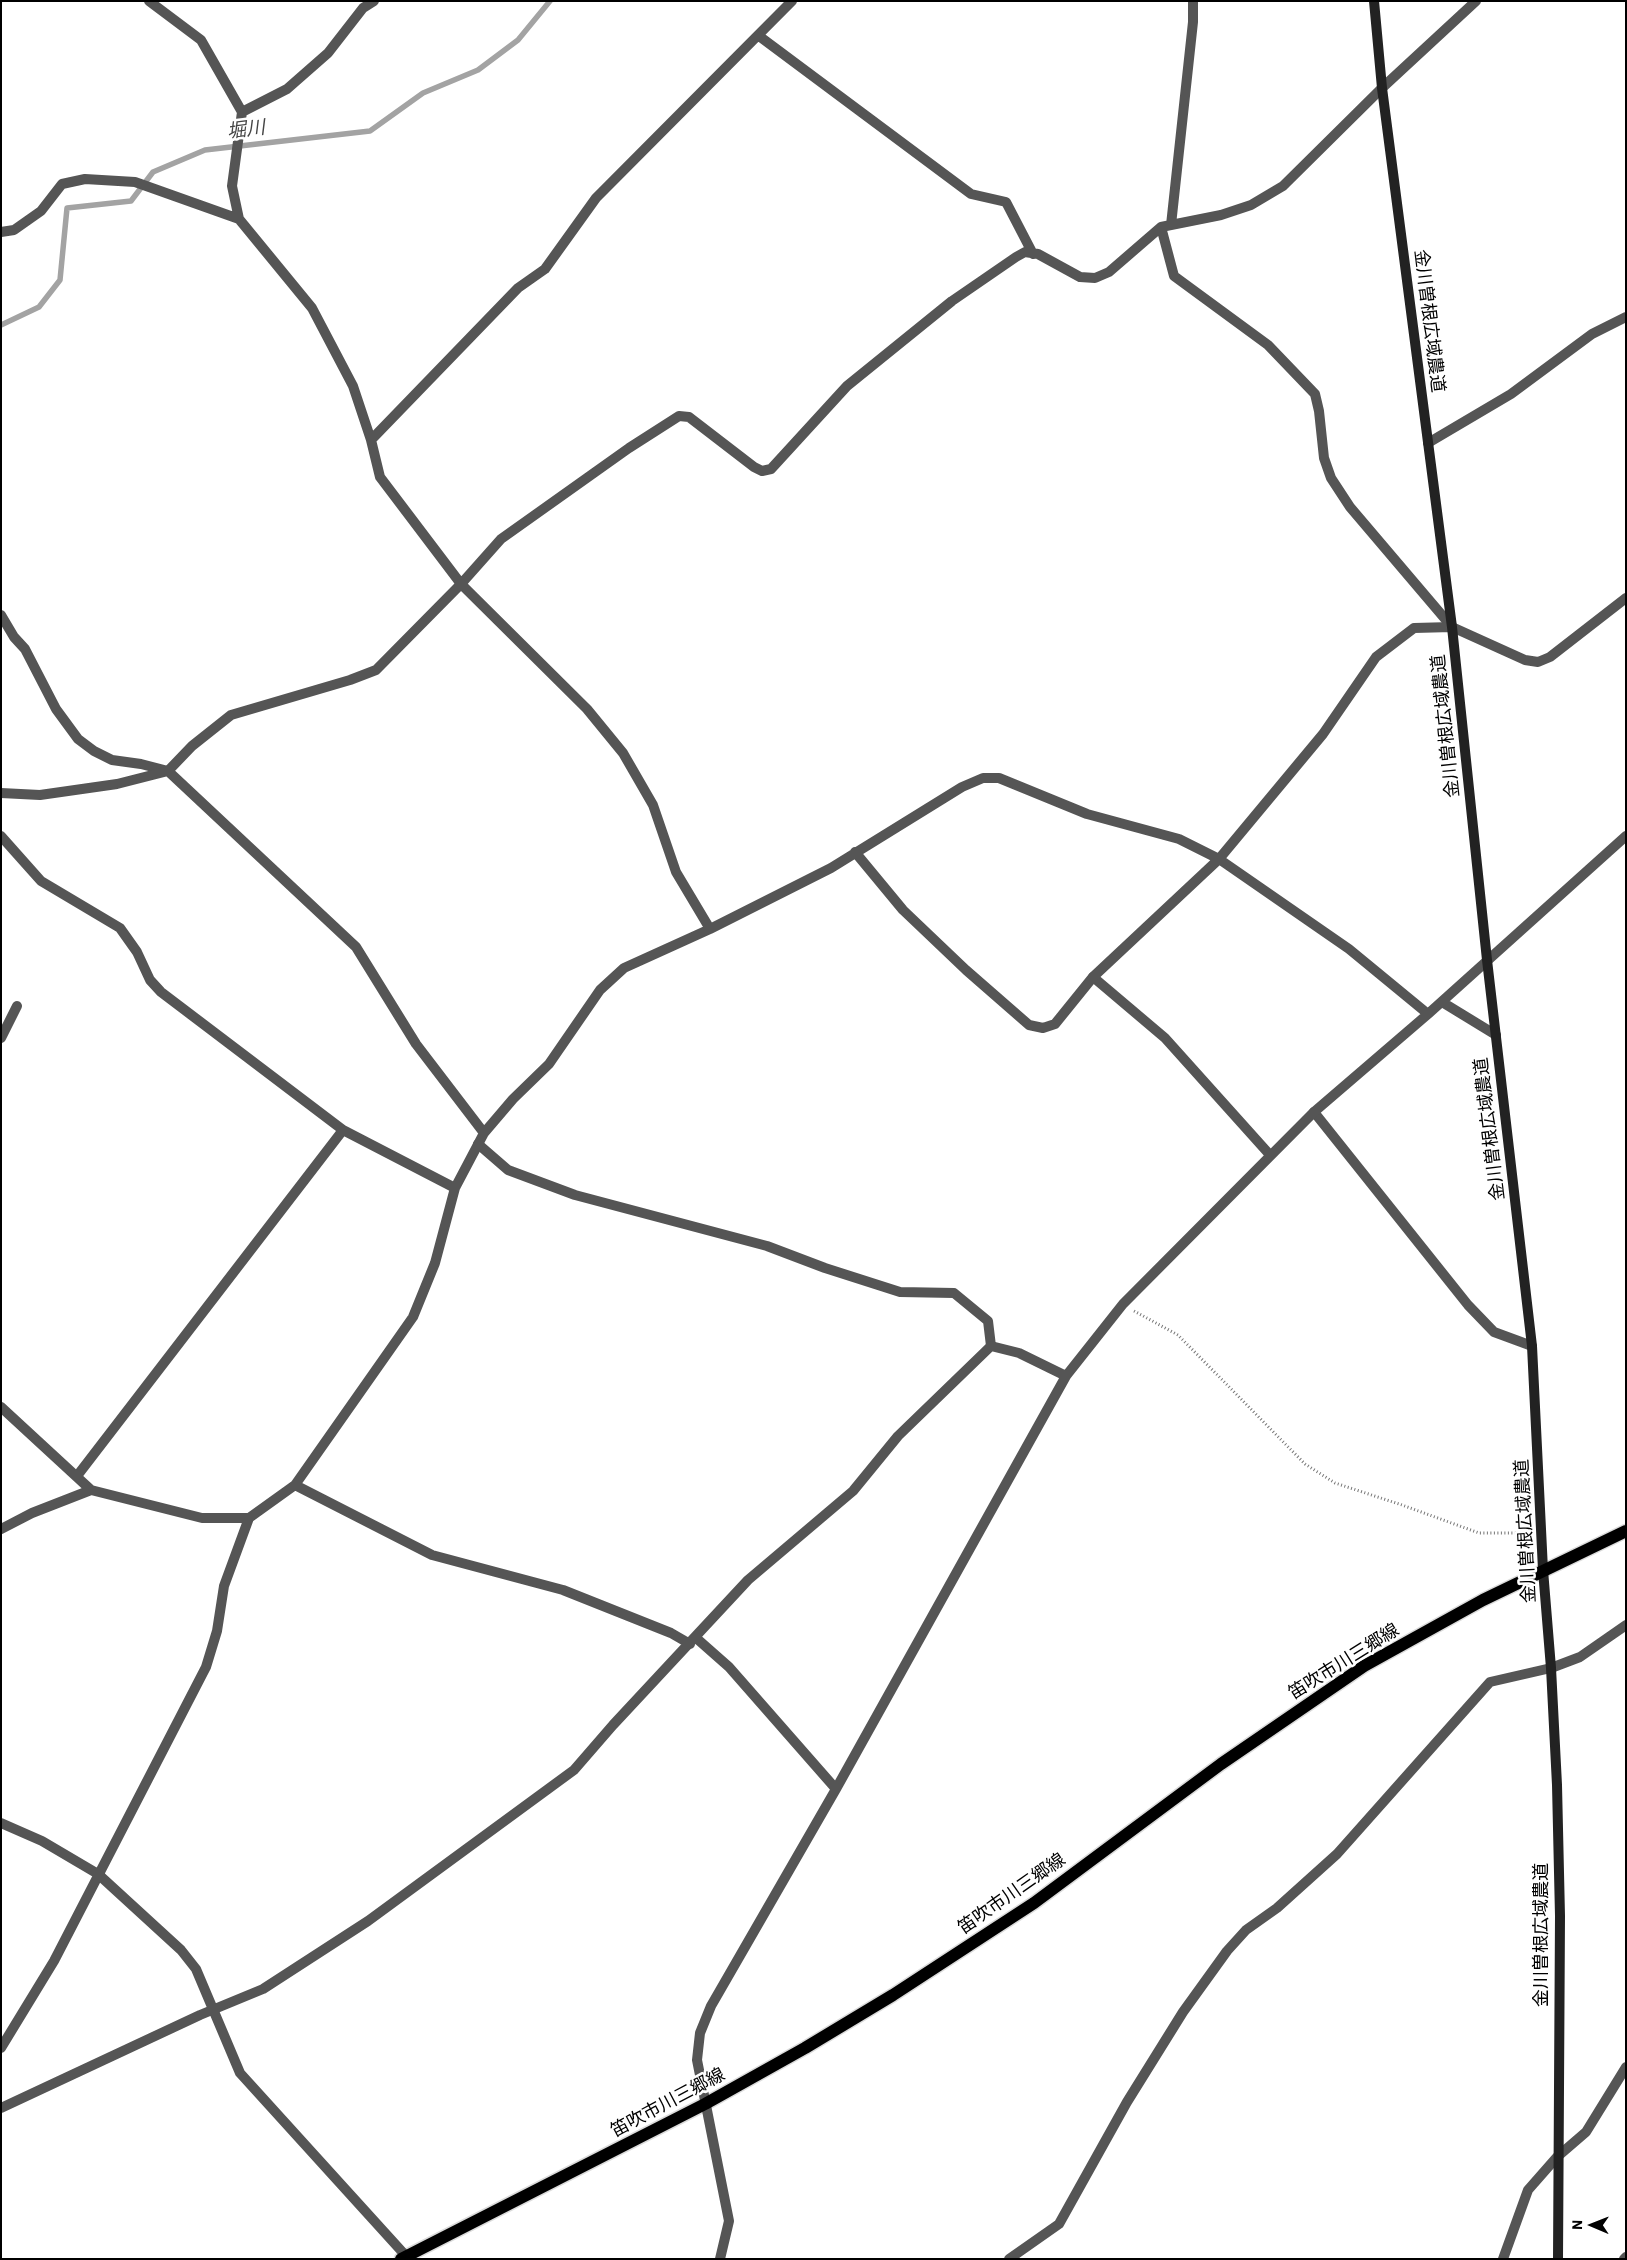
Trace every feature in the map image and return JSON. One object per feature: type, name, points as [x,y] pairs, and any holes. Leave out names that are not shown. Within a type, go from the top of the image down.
[{"type":"main road","name":"笛吹市川三郷線","points":[[403,2258],[705,2104],[805,2048],[885,2000],[1034,1903],[1221,1764],[1364,1666],[1483,1600],[1626,1531]]},
{"type":"street","points":[[149,1],[201,40],[242,112],[232,186],[239,219],[312,308],[353,386],[371,440],[380,477],[461,584],[587,709],[624,753],[652,806],[676,872],[710,929]]},
{"type":"street","points":[[242,112],[287,89],[328,53],[363,8],[374,1]]},
{"type":"street","points":[[371,440],[518,288],[545,269],[596,198],[792,1]]},
{"type":"street","points":[[1193,1],[1193,22],[1166,226],[1174,276],[1268,345],[1315,394],[1319,411],[1324,458],[1331,478],[1350,507],[1452,627],[1525,660],[1538,662],[1550,657],[1626,598]]},
{"type":"street","name":"金川曽根広域農道","points":[[1374,1],[1382,88],[1452,627],[1487,960],[1532,1346],[1543,1570],[1551,1668],[1557,1785],[1560,1916],[1557,2157],[1558,2259]]},
{"type":"street","points":[[1,793],[40,795],[117,784],[168,771],[192,746],[231,715],[350,680],[376,670],[461,584],[501,539],[629,448],[679,416],[689,417],[754,467],[762,471],[771,470],[847,386],[952,301],[1025,252],[1038,254],[1080,277],[1095,278],[1109,272],[1166,226],[1221,215],[1251,205],[1283,186],[1382,88],[1476,1]]},
{"type":"street","points":[[759,36],[971,194],[1006,202],[1033,254]]},
{"type":"street","points":[[1,232],[14,230],[41,211],[62,184],[85,179],[135,182],[239,219]]},
{"type":"street","points":[[1428,443],[1511,394],[1592,334],[1626,318]]},
{"type":"street","points":[[1,615],[14,637],[25,648],[56,709],[78,739],[94,751],[112,760],[141,764],[168,771],[356,947],[416,1044],[484,1133]]},
{"type":"street","points":[[855,852],[903,910],[1007,1008],[1029,1026],[1043,1028],[1056,1024],[1093,977],[1219,859],[1323,734],[1376,657],[1414,628],[1452,627]]},
{"type":"street","points":[[1,2048],[54,1962],[206,1667],[218,1631],[224,1586],[249,1518],[295,1485],[413,1317],[436,1263],[455,1188],[484,1133],[513,1099],[549,1064],[600,990],[624,968],[710,929],[830,868],[962,787],[983,778],[999,778],[1087,814],[1180,839],[1219,859],[1349,949],[1428,1014]]},
{"type":"street","points":[[1,836],[41,881],[120,928],[137,952],[150,980],[160,992],[343,1130],[455,1188]]},
{"type":"street","points":[[720,2259],[729,2221],[696,2060],[700,2034],[711,2006],[836,1789],[1066,1376],[1123,1304],[1314,1112],[1442,1002],[1626,836]]},
{"type":"street","points":[[1093,977],[1165,1038],[1270,1155]]},
{"type":"street","points":[[1442,1002],[1496,1035]]},
{"type":"street","points":[[1,1038],[17,1006]]},
{"type":"street","points":[[1314,1112],[1468,1305],[1494,1332],[1532,1346]]},
{"type":"street","points":[[77,1476],[343,1130]]},
{"type":"street","points":[[478,1144],[508,1170],[575,1195],[766,1246],[900,1292],[954,1293],[988,1321],[991,1346]]},
{"type":"street","points":[[991,1346],[1019,1353],[1066,1376]]},
{"type":"street","points":[[1,2108],[263,1989],[368,1921],[574,1770],[613,1725],[748,1580],[853,1491],[898,1436],[991,1346]]},
{"type":"street","points":[[1,1407],[91,1490],[202,1518],[249,1518]]},
{"type":"street","points":[[295,1485],[432,1554],[563,1590],[692,1640],[729,1667],[836,1789]]},
{"type":"street","points":[[1,1529],[32,1513],[91,1490]]},
{"type":"street","points":[[1009,2259],[1059,2224],[1126,2102],[1183,2012],[1227,1951],[1246,1930],[1277,1908],[1337,1854],[1490,1682],[1551,1668],[1580,1657],[1626,1625]]},
{"type":"street","points":[[1,1823],[42,1841],[98,1874],[181,1950],[196,1969],[240,2073],[403,2258]]},
{"type":"street","points":[[1503,2259],[1528,2190],[1557,2157],[1586,2132],[1626,2067]]},
{"type":"path","points":[[1123,1304],[1178,1335],[1305,1464],[1335,1483],[1402,1504],[1479,1533],[1542,1534]]},
{"type":"waterway","name":"堀川","points":[[1,325],[39,307],[60,280],[67,208],[131,201],[153,172],[205,150],[370,131],[423,93],[478,70],[518,40],[550,1]]}]
